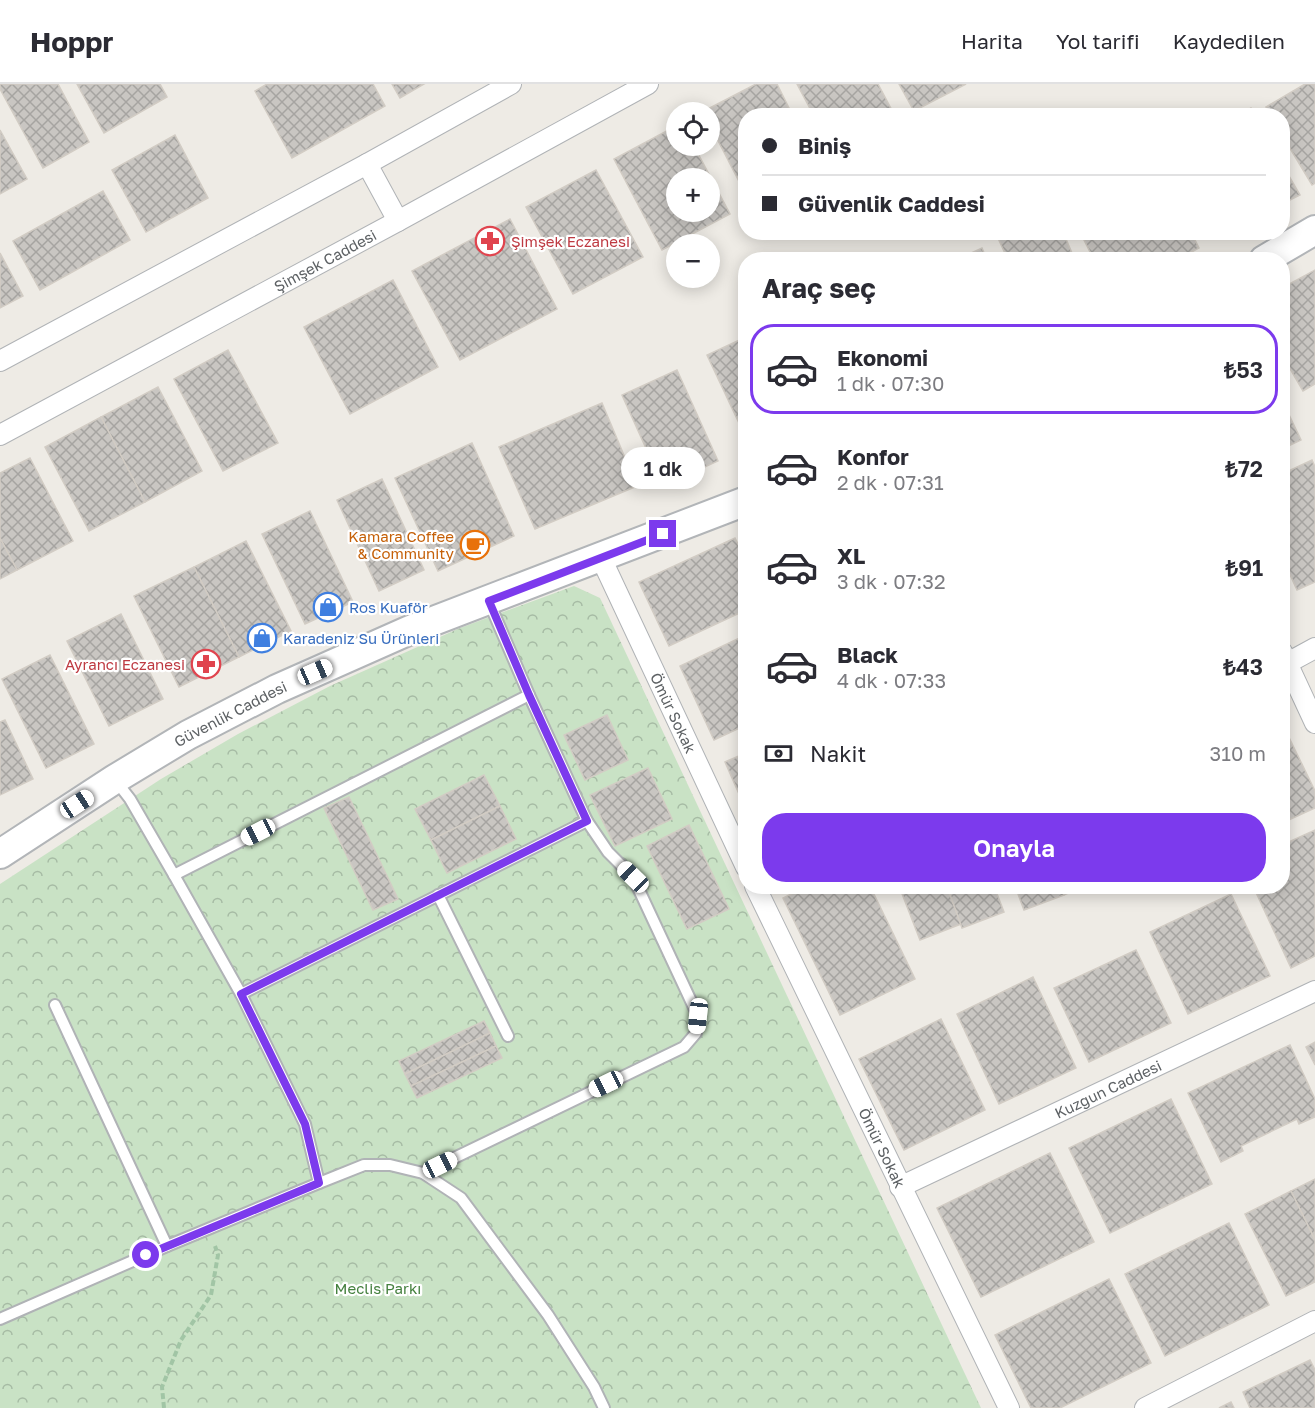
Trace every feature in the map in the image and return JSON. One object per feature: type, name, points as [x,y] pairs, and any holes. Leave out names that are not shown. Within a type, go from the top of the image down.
[{"type":"main road","points":[[1278,252],[1315,230]]},
{"type":"main road","name":"Güvenlik Caddesi","points":[[0,854],[115,779],[188,735],[277,689],[410,630],[738,504]]},
{"type":"street","points":[[0,361],[511,84]]},
{"type":"street","name":"Şimşek Caddesi","points":[[0,435],[648,84]]},
{"type":"street","points":[[367,164],[398,221]]},
{"type":"street","name":"Ömür Sokak","points":[[601,558],[738,850]]},
{"type":"street","points":[[1290,658],[1315,648]]},
{"type":"street","points":[[1290,673],[1315,723]]},
{"type":"street","name":"Ömür Sokak","points":[[759,894],[1009,1408]]},
{"type":"street","name":"Kuzgun Caddesi","points":[[900,1187],[1315,991]]},
{"type":"street","points":[[1146,1408],[1315,1321]]},
{"type":"lane","points":[[423,1173],[684,1047],[696,1033],[698,1016],[633,877],[608,852],[587,821],[489,601]]},
{"type":"lane","points":[[174,875],[529,695]]},
{"type":"lane","points":[[115,779],[130,799],[241,994],[305,1124],[319,1183]]},
{"type":"lane","points":[[241,994],[587,821]]},
{"type":"lane","points":[[438,895],[508,1036]]},
{"type":"lane","points":[[55,1005],[167,1245]]},
{"type":"lane","points":[[0,1319],[167,1245],[364,1165],[390,1165],[423,1173],[461,1198],[548,1315],[594,1387],[604,1408]]},
{"type":"path","points":[[164,1408],[162,1387],[173,1359],[181,1340],[211,1295],[218,1255],[211,1228]]},
{"type":"green space","name":"Meclis Parkı","points":[[574,586],[600,598],[981,1408],[0,1408],[0,884],[161,779],[238,734],[330,686],[460,628]]},
{"type":"building","points":[[0,84],[58,84],[89,142],[43,168],[0,89]]},
{"type":"building","points":[[77,84],[160,84],[167,97],[104,133]]},
{"type":"building","points":[[267,84],[373,84],[385,106],[292,158],[255,91]]},
{"type":"building","points":[[392,84],[424,84],[400,98]]},
{"type":"building","points":[[756,84],[777,84],[789,108],[738,108],[738,179],[720,144],[720,103]]},
{"type":"building","points":[[797,84],[878,84],[891,108],[810,108]]},
{"type":"building","points":[[899,84],[966,84],[920,108],[912,108]]},
{"type":"building","points":[[1305,84],[1315,84],[1315,183],[1312,185],[1290,148],[1290,108],[1266,107]]},
{"type":"building","points":[[0,130],[27,179],[0,194]]},
{"type":"building","points":[[666,131],[666,156],[699,156],[706,168],[666,168],[666,222],[715,222],[692,234],[666,234],[666,248],[662,250],[614,159]]},
{"type":"building","points":[[175,135],[208,198],[146,232],[112,170]]},
{"type":"building","points":[[596,170],[643,257],[573,294],[526,207]]},
{"type":"building","points":[[1290,178],[1300,195],[1290,200]]},
{"type":"building","points":[[103,191],[130,240],[40,290],[13,241]]},
{"type":"building","points":[[720,195],[730,214],[720,219]]},
{"type":"building","points":[[510,219],[557,309],[460,360],[412,271]]},
{"type":"building","points":[[999,240],[1066,240],[1072,252],[1004,252]]},
{"type":"building","points":[[1084,240],[1195,240],[1199,248],[1192,252],[1090,252]]},
{"type":"building","points":[[0,253],[23,296],[0,308]]},
{"type":"building","points":[[1315,270],[1315,384],[1303,391],[1290,369],[1290,284]]},
{"type":"building","points":[[393,280],[438,367],[350,414],[304,327]]},
{"type":"building","points":[[738,341],[738,421],[707,355]]},
{"type":"building","points":[[228,350],[278,443],[223,471],[174,379]]},
{"type":"building","points":[[677,370],[718,461],[663,486],[622,395]]},
{"type":"building","points":[[158,387],[202,471],[145,502],[101,417]]},
{"type":"building","points":[[602,403],[637,486],[535,529],[499,447]]},
{"type":"building","points":[[101,417],[145,502],[89,531],[45,447]]},
{"type":"building","points":[[1290,417],[1301,440],[1290,445]]},
{"type":"building","points":[[472,443],[514,536],[438,571],[395,478]]},
{"type":"building","points":[[30,458],[73,541],[17,570],[0,538],[0,473]]},
{"type":"building","points":[[1312,460],[1315,467],[1315,582],[1297,590],[1290,575],[1290,470]]},
{"type":"building","points":[[382,479],[424,570],[379,591],[337,500]]},
{"type":"building","points":[[310,511],[353,602],[305,624],[262,534]]},
{"type":"building","points":[[0,538],[17,570],[0,579]]},
{"type":"building","points":[[735,538],[738,544],[738,614],[669,646],[639,582]]},
{"type":"building","points":[[246,541],[291,631],[239,657],[194,567]]},
{"type":"building","points":[[194,567],[239,657],[179,687],[134,596]]},
{"type":"building","points":[[121,614],[163,699],[109,726],[67,641]]},
{"type":"building","points":[[738,639],[738,729],[714,740],[680,666]]},
{"type":"building","points":[[50,655],[94,744],[46,768],[2,679]]},
{"type":"building","points":[[607,715],[628,760],[585,780],[564,735]]},
{"type":"building","points":[[5,720],[33,779],[0,795],[0,722]]},
{"type":"building","points":[[1290,739],[1315,791],[1315,808],[1290,819]]},
{"type":"building","points":[[738,756],[738,792],[725,762]]},
{"type":"building","points":[[648,768],[672,819],[615,846],[590,795]]},
{"type":"building","points":[[484,775],[500,806],[431,840],[415,809]]},
{"type":"building","points":[[349,797],[398,899],[373,910],[324,808]]},
{"type":"building","points":[[500,806],[516,839],[447,873],[431,840]]},
{"type":"building","points":[[689,825],[729,909],[687,929],[647,846]]},
{"type":"building","points":[[1315,830],[1315,956],[1291,968],[1257,894],[1290,894],[1290,841]]},
{"type":"building","points":[[791,894],[874,894],[915,979],[840,1015],[783,898]]},
{"type":"building","points":[[902,894],[950,894],[961,924],[920,940]]},
{"type":"building","points":[[950,894],[997,894],[1004,912],[962,928]]},
{"type":"building","points":[[1018,894],[1064,894],[1064,895],[1024,910]]},
{"type":"building","points":[[1231,894],[1270,976],[1188,1014],[1150,932]]},
{"type":"building","points":[[1136,950],[1171,1023],[1089,1062],[1054,988]]},
{"type":"building","points":[[1033,977],[1076,1068],[999,1104],[957,1014]]},
{"type":"building","points":[[941,1019],[985,1110],[904,1150],[859,1059]]},
{"type":"building","points":[[484,1021],[490,1033],[405,1074],[399,1061]]},
{"type":"building","points":[[490,1033],[496,1046],[411,1086],[405,1074]]},
{"type":"building","points":[[1315,1042],[1315,1065],[1306,1047]]},
{"type":"building","points":[[1290,1045],[1315,1099],[1315,1117],[1299,1124],[1297,1119],[1241,1146],[1243,1151],[1221,1162],[1188,1093]]},
{"type":"building","points":[[496,1046],[502,1058],[417,1098],[411,1086]]},
{"type":"building","points":[[1171,1099],[1212,1184],[1110,1233],[1069,1148]]},
{"type":"building","points":[[1050,1153],[1094,1242],[981,1297],[937,1208]]},
{"type":"building","points":[[1315,1179],[1315,1240],[1291,1191]]},
{"type":"building","points":[[1291,1191],[1315,1240],[1315,1282],[1286,1296],[1245,1214]]},
{"type":"building","points":[[1229,1223],[1269,1305],[1165,1356],[1125,1274]]},
{"type":"building","points":[[1109,1279],[1151,1363],[1060,1408],[1031,1408],[995,1335]]},
{"type":"building","points":[[1310,1360],[1315,1370],[1315,1408],[1250,1408],[1243,1392]]},
{"type":"building","points":[[1231,1402],[1234,1408],[1219,1408]]},
{"type":"place","name":"Şimşek Eczanesi","points":[[490,241]]},
{"type":"place","name":"Kamara Coffee & Community","points":[[475,545]]},
{"type":"place","name":"Ros Kuaför","points":[[328,607]]},
{"type":"place","name":"Karadeniz Su Ürünleri","points":[[262,638]]},
{"type":"place","name":"Ayrancı Eczanesi","points":[[206,664]]},
{"type":"route","points":[[146,1255],[319,1183],[305,1124],[241,994],[587,821],[489,601],[663,534]]}]
